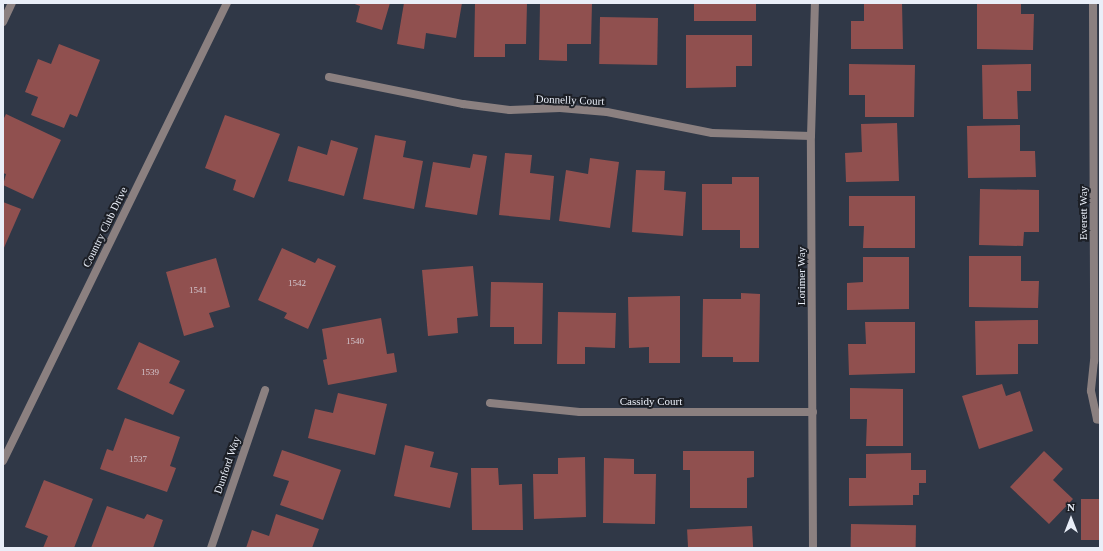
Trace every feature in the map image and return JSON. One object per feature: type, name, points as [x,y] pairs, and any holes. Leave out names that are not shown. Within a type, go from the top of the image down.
[{"type":"street","points":[[3,22],[12,3]]},
{"type":"street","name":"Country Club Drive","points":[[3,461],[227,3]]},
{"type":"street","name":"Lorimer Way","points":[[813,548],[811,136],[815,3]]},
{"type":"street","name":"Everett Way","points":[[1093,3],[1094,361],[1091,391],[1097,419],[1100,420]]},
{"type":"street","name":"Donnelly Court","points":[[329,77],[463,104],[510,110],[560,108],[607,112],[712,133],[811,136]]},
{"type":"street","name":"Dunford Way","points":[[211,548],[265,390]]},
{"type":"street","name":"Cassidy Court","points":[[490,403],[580,412],[813,412]]},
{"type":"building","points":[[352,3],[390,3],[382,30],[356,22],[360,6]]},
{"type":"building","points":[[404,3],[462,3],[456,38],[426,33],[424,49],[397,44]]},
{"type":"building","points":[[475,3],[527,3],[526,44],[505,44],[505,57],[474,57]]},
{"type":"building","points":[[540,3],[592,3],[591,44],[567,44],[567,61],[539,60]]},
{"type":"building","points":[[694,3],[756,3],[756,21],[694,21]]},
{"type":"building","points":[[864,3],[902,3],[903,49],[851,49],[851,21],[864,21]]},
{"type":"building","points":[[977,3],[1021,3],[1021,14],[1034,14],[1033,50],[977,49]]},
{"type":"building","points":[[600,17],[658,18],[657,65],[599,64]]},
{"type":"building","points":[[686,35],[752,35],[752,66],[736,66],[736,87],[686,88]]},
{"type":"building","points":[[59,44],[100,60],[77,117],[70,114],[64,128],[31,115],[38,97],[25,92],[38,59],[51,64]]},
{"type":"building","points":[[849,64],[915,65],[914,117],[865,117],[865,95],[849,95]]},
{"type":"building","points":[[1031,64],[1031,91],[1017,91],[1018,119],[983,119],[982,65]]},
{"type":"building","points":[[6,114],[61,140],[33,199],[3,185],[6,174],[3,173],[3,120]]},
{"type":"building","points":[[225,115],[280,134],[254,198],[233,190],[236,180],[205,168]]},
{"type":"building","points":[[897,123],[899,181],[846,182],[845,153],[862,152],[861,124]]},
{"type":"building","points":[[1020,125],[1020,151],[1035,151],[1036,177],[968,178],[967,126]]},
{"type":"building","points":[[375,135],[406,141],[403,157],[423,161],[414,209],[363,199]]},
{"type":"building","points":[[331,140],[358,148],[344,196],[288,181],[298,146],[327,155]]},
{"type":"building","points":[[505,153],[532,155],[530,173],[554,176],[550,220],[499,215]]},
{"type":"building","points":[[473,154],[487,156],[477,215],[425,207],[433,162],[470,168]]},
{"type":"building","points":[[590,158],[619,162],[610,228],[559,221],[566,170],[588,174]]},
{"type":"building","points":[[636,170],[665,171],[664,190],[686,192],[683,236],[632,232]]},
{"type":"building","points":[[732,177],[759,177],[759,248],[740,248],[740,230],[702,230],[702,184],[732,184]]},
{"type":"building","points":[[980,189],[1039,190],[1039,232],[1024,232],[1023,246],[979,245]]},
{"type":"building","points":[[849,196],[915,196],[915,248],[863,248],[864,226],[849,226]]},
{"type":"building","points":[[3,202],[21,209],[3,250]]},
{"type":"building","points":[[282,248],[315,263],[318,258],[336,266],[308,329],[284,318],[287,313],[258,300]]},
{"type":"building","points":[[969,256],[1021,256],[1021,281],[1039,281],[1038,308],[969,307]]},
{"type":"building","points":[[863,257],[909,257],[909,309],[847,310],[847,283],[863,282]]},
{"type":"building","points":[[216,258],[230,307],[209,313],[214,327],[184,336],[166,272]]},
{"type":"building","points":[[473,266],[478,316],[457,318],[458,333],[428,336],[422,270]]},
{"type":"building","points":[[491,282],[543,283],[542,344],[514,344],[514,327],[490,327]]},
{"type":"building","points":[[741,293],[760,294],[759,362],[733,362],[733,357],[702,357],[703,299],[741,299]]},
{"type":"building","points":[[680,296],[680,363],[649,363],[649,347],[629,348],[628,297]]},
{"type":"building","points":[[558,312],[616,313],[615,348],[585,347],[585,364],[557,364]]},
{"type":"building","points":[[381,318],[387,354],[394,353],[397,372],[328,385],[323,360],[327,359],[322,329]]},
{"type":"building","points":[[1038,320],[1038,344],[1018,344],[1018,374],[976,375],[975,321]]},
{"type":"building","points":[[865,322],[915,322],[915,373],[849,375],[848,344],[866,344]]},
{"type":"building","points":[[139,342],[180,361],[169,383],[185,390],[173,415],[117,389]]},
{"type":"building","points":[[1002,384],[1006,396],[1020,391],[1033,431],[979,449],[962,396]]},
{"type":"building","points":[[850,388],[903,389],[903,446],[866,446],[867,419],[850,419]]},
{"type":"building","points":[[338,393],[387,404],[375,455],[308,438],[315,409],[333,413]]},
{"type":"building","points":[[125,418],[180,437],[170,466],[176,468],[167,492],[100,469],[107,449],[113,451]]},
{"type":"building","points":[[405,445],[434,452],[430,467],[458,473],[450,508],[394,496]]},
{"type":"building","points":[[282,450],[341,470],[323,520],[280,505],[289,481],[273,476]]},
{"type":"building","points":[[683,451],[754,451],[754,477],[747,478],[747,508],[690,508],[690,470],[683,470]]},
{"type":"building","points":[[1044,451],[1063,469],[1053,480],[1073,499],[1049,524],[1010,487]]},
{"type":"building","points":[[911,453],[911,470],[926,470],[926,483],[919,483],[919,495],[913,495],[913,505],[849,506],[849,478],[866,478],[866,454]]},
{"type":"building","points":[[585,457],[586,517],[534,519],[533,474],[558,474],[558,458]]},
{"type":"building","points":[[604,458],[634,459],[634,474],[656,474],[655,524],[603,523]]},
{"type":"building","points":[[471,468],[498,468],[499,485],[522,484],[523,530],[472,530]]},
{"type":"building","points":[[44,480],[93,499],[74,548],[43,548],[48,536],[25,527]]},
{"type":"building","points":[[1081,499],[1100,499],[1100,540],[1081,540]]},
{"type":"building","points":[[107,506],[144,519],[147,514],[163,520],[153,548],[91,548]]},
{"type":"building","points":[[276,514],[319,529],[312,548],[246,548],[252,530],[269,536]]},
{"type":"building","points":[[851,524],[916,525],[916,548],[851,548]]},
{"type":"building","points":[[752,526],[753,548],[688,548],[687,529]]}]
